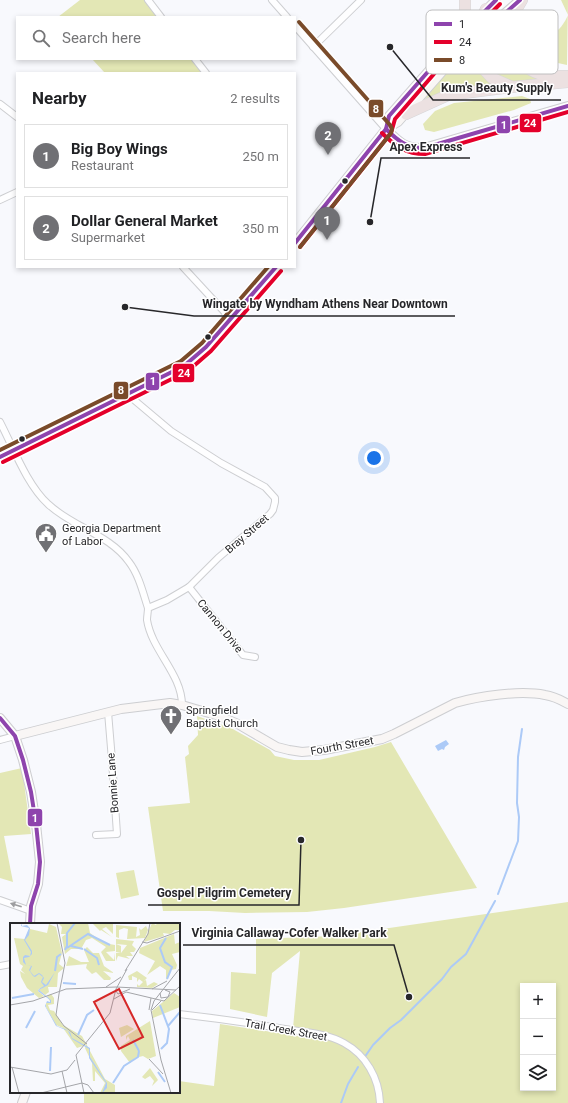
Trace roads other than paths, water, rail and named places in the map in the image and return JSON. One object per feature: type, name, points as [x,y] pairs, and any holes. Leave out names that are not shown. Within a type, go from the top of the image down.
[{"type":"highway","points":[[516,10],[521,0]]},
{"type":"highway","points":[[487,74],[496,81],[512,87]]},
{"type":"highway","points":[[544,74],[550,76],[568,76]]},
{"type":"highway","points":[[406,114],[448,95],[568,82]]},
{"type":"main road","points":[[486,9],[496,0]]},
{"type":"main road","points":[[509,10],[521,0]]},
{"type":"main road","points":[[386,129],[389,116],[426,74]]},
{"type":"main road","points":[[296,242],[386,129],[398,122],[406,114],[440,74]]},
{"type":"main road","points":[[386,129],[407,146],[424,148],[568,106]]},
{"type":"main road","points":[[0,456],[184,366],[206,347],[275,268]]},
{"type":"main road","name":"Fourth Street","points":[[15,736],[121,709],[170,703],[182,705],[228,719],[277,747],[302,752],[324,750],[382,739],[464,700],[525,693],[545,695],[556,698],[568,704]]},
{"type":"main road","points":[[0,718],[15,736],[31,792],[36,824],[40,862],[38,884],[31,909],[30,923]]},
{"type":"main road","points":[[22,1103],[26,1093]]},
{"type":"street","points":[[148,0],[160,16]]},
{"type":"street","points":[[272,0],[286,16]]},
{"type":"street","points":[[313,47],[361,0]]},
{"type":"street","points":[[296,27],[386,129]]},
{"type":"street","points":[[196,60],[205,72]]},
{"type":"street","points":[[0,104],[16,116]]},
{"type":"street","points":[[0,200],[16,192]]},
{"type":"street","points":[[185,268],[231,319]]},
{"type":"street","name":"Bray Street","points":[[127,394],[171,431],[221,463],[265,487],[275,498],[273,510],[270,514],[218,558],[190,587],[167,600],[148,608]]},
{"type":"street","points":[[0,422],[33,485],[47,503],[61,515],[115,547],[129,562],[137,576],[148,608],[147,620],[154,641],[177,682],[182,697],[182,705]]},
{"type":"street","name":"Cannon Drive","points":[[190,587],[243,655],[255,657]]},
{"type":"street","name":"Bonnie Lane","points":[[96,835],[117,834],[108,712]]},
{"type":"street","name":"Fourth Street","points":[[0,740],[15,736]]},
{"type":"street","points":[[0,900],[31,909]]},
{"type":"street","points":[[0,966],[10,964]]},
{"type":"street","name":"Trail Creek Street","points":[[180,1014],[306,1032],[336,1039],[352,1048],[366,1061],[378,1085],[380,1103]]},
{"type":"water","points":[[446,740],[449,744],[444,750],[442,749],[438,751],[435,746]]},
{"type":"waterway","points":[[498,894],[518,841],[518,757],[522,729]]},
{"type":"waterway","points":[[364,1058],[373,1045],[390,1028],[401,1020],[442,979],[451,967],[466,954],[495,901]]},
{"type":"waterway","points":[[341,1103],[348,1084],[358,1067]]},
{"type":"place","name":"Kum's Beauty Supply","points":[[390,47]]},
{"type":"place","name":"Dollar General Market","points":[[328,155]]},
{"type":"place","name":"Apex Express","points":[[370,222]]},
{"type":"place","name":"Big Boy Wings","points":[[327,240]]},
{"type":"place","name":"Wingate by Wyndham Athens Near Downtown","points":[[125,307]]},
{"type":"place","name":"Georgia Department of Labor","points":[[46,554]]},
{"type":"place","name":"Springfield Baptist Church","points":[[171,736]]},
{"type":"place","name":"Gospel Pilgrim Cemetery","points":[[301,840]]},
{"type":"place","name":"Virginia Callaway-Cofer Walker Park","points":[[409,997]]}]
